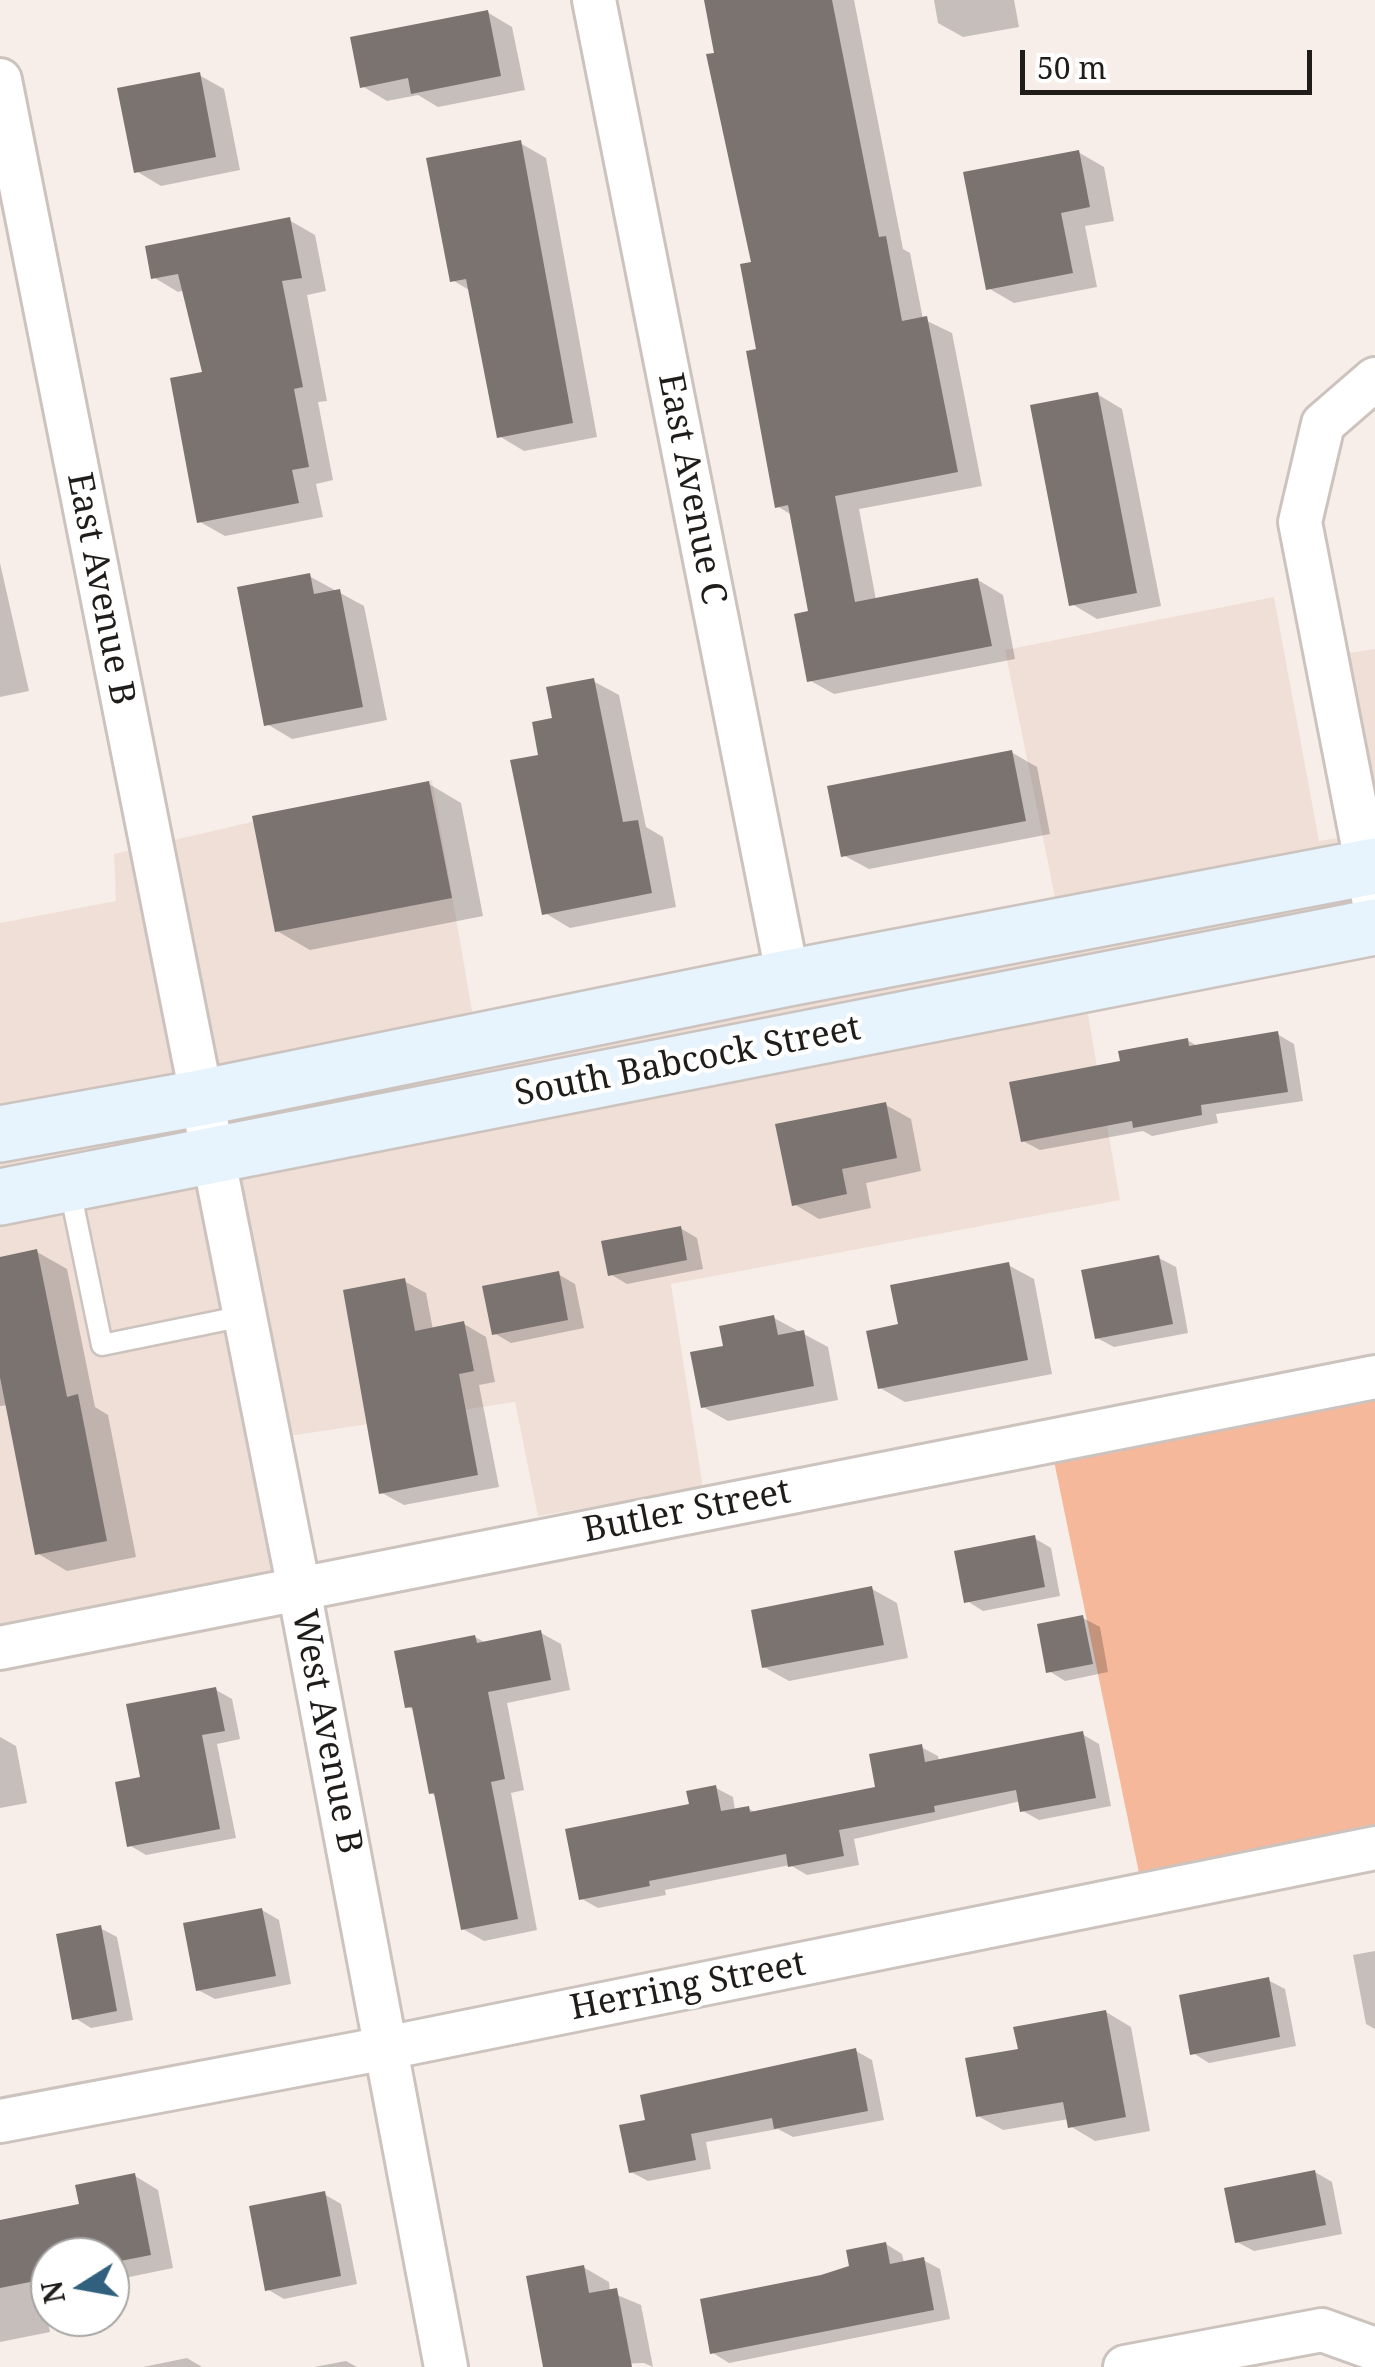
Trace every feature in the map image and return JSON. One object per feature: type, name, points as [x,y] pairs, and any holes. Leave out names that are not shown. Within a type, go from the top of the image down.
[{"type":"main road","name":"South Babcock Street","points":[[0,1134],[200,1098],[788,978],[1372,880]]},
{"type":"main road","name":"South Babcock Street","points":[[0,1196],[1375,927]]},
{"type":"street","name":"East Avenue C","points":[[594,0],[788,978]]},
{"type":"street","name":"East Avenue B","points":[[0,80],[200,1098]]},
{"type":"street","points":[[1372,880],[1300,522],[1323,424],[1375,378]]},
{"type":"street","name":"West Avenue B","points":[[200,1098],[299,1589],[446,2367]]},
{"type":"street","name":"Butler Street","points":[[0,1648],[1375,1377]]},
{"type":"street","name":"Herring Street","points":[[0,2121],[386,2048],[1375,1848]]},
{"type":"street","points":[[1125,2367],[1322,2330],[1375,2349]]},
{"type":"lane","points":[[69,1184],[102,1345],[244,1316]]},
{"type":"shaded area","points":[[1274,597],[1319,841],[1375,832],[1375,952],[1087,1009],[1120,1200],[671,1284],[703,1488],[538,1516],[515,1402],[269,1439],[299,1589],[0,1648],[0,923],[116,901],[114,854],[432,780],[474,1022],[1059,917],[1005,650]]},
{"type":"shaded area","points":[[1375,649],[1375,787],[1349,653]]},
{"type":"shaded area","points":[[1375,1397],[1375,1826],[1139,1873],[1054,1461]]},
{"type":"building","points":[[704,0],[832,0],[879,237],[886,236],[902,321],[927,316],[958,472],[835,496],[855,602],[978,578],[992,646],[807,682],[794,614],[808,611],[788,505],[775,508],[746,351],[756,349],[740,264],[751,262],[706,54],[714,53]]},
{"type":"building","points":[[488,10],[501,76],[411,94],[408,78],[360,88],[350,37]]},
{"type":"building","points":[[200,72],[216,157],[134,173],[117,88]]},
{"type":"building","points":[[521,140],[573,423],[497,438],[466,279],[450,282],[426,158]]},
{"type":"building","points":[[1079,150],[1090,207],[1061,213],[1073,273],[986,290],[963,172]]},
{"type":"building","points":[[290,217],[302,278],[282,281],[303,387],[294,389],[309,467],[292,470],[299,503],[197,523],[170,378],[202,372],[178,274],[151,279],[145,246]]},
{"type":"building","points":[[1098,392],[1137,593],[1069,606],[1030,405]]},
{"type":"building","points":[[310,573],[314,594],[340,589],[363,707],[264,726],[237,587]]},
{"type":"building","points":[[594,678],[623,822],[638,820],[652,893],[542,915],[510,760],[538,755],[532,722],[552,718],[546,687]]},
{"type":"building","points":[[1012,750],[1026,821],[841,857],[827,786]]},
{"type":"building","points":[[429,781],[452,898],[275,932],[252,816]]},
{"type":"building","points":[[1278,1031],[1288,1092],[1201,1105],[1202,1115],[1133,1128],[1132,1121],[1021,1142],[1009,1082],[1120,1061],[1118,1051],[1188,1038],[1189,1046]]},
{"type":"building","points":[[886,1102],[897,1158],[842,1169],[847,1194],[792,1206],[775,1124]]},
{"type":"building","points":[[681,1226],[687,1260],[608,1276],[601,1241]]},
{"type":"building","points":[[37,1249],[67,1397],[78,1394],[107,1541],[35,1555],[0,1377],[0,1257]]},
{"type":"building","points":[[1159,1255],[1173,1324],[1095,1339],[1081,1270]]},
{"type":"building","points":[[1009,1262],[1028,1360],[878,1389],[866,1331],[898,1324],[890,1285]]},
{"type":"building","points":[[559,1271],[568,1320],[492,1335],[482,1286]]},
{"type":"building","points":[[405,1278],[415,1331],[464,1321],[474,1371],[459,1374],[478,1475],[379,1494],[343,1290]]},
{"type":"building","points":[[774,1315],[778,1335],[804,1330],[814,1386],[701,1408],[690,1352],[723,1346],[719,1326]]},
{"type":"building","points":[[1035,1535],[1045,1587],[964,1603],[954,1551]]},
{"type":"building","points":[[872,1586],[884,1645],[762,1668],[751,1610]]},
{"type":"building","points":[[1083,1615],[1093,1664],[1046,1673],[1037,1624]]},
{"type":"building","points":[[541,1630],[551,1680],[488,1692],[505,1779],[491,1782],[518,1919],[461,1930],[434,1793],[429,1794],[412,1707],[405,1708],[394,1651],[475,1635],[477,1643]]},
{"type":"building","points":[[216,1687],[225,1731],[202,1735],[220,1829],[127,1847],[115,1782],[140,1777],[126,1704]]},
{"type":"building","points":[[1083,1731],[1096,1798],[1020,1812],[1016,1790],[934,1806],[935,1812],[839,1830],[844,1856],[788,1867],[786,1854],[649,1881],[650,1886],[579,1900],[565,1829],[689,1804],[686,1791],[716,1785],[721,1811],[749,1806],[750,1812],[875,1787],[869,1754],[922,1744],[925,1762]]},
{"type":"building","points":[[262,1908],[276,1976],[196,1991],[183,1923]]},
{"type":"building","points":[[101,1925],[117,2011],[72,2020],[56,1934]]},
{"type":"building","points":[[1269,1977],[1280,2037],[1190,2055],[1179,1995]]},
{"type":"building","points":[[1106,2010],[1126,2117],[1068,2128],[1063,2102],[976,2117],[965,2058],[1018,2049],[1013,2027]]},
{"type":"building","points":[[856,2048],[868,2111],[774,2129],[772,2118],[691,2134],[696,2160],[629,2173],[619,2125],[645,2120],[640,2095]]},
{"type":"building","points":[[1315,2170],[1326,2225],[1235,2243],[1224,2188]]},
{"type":"building","points":[[135,2173],[151,2255],[130,2259],[130,2237],[30,2237],[30,2282],[0,2288],[0,2220],[79,2204],[75,2185]]},
{"type":"building","points":[[325,2191],[341,2276],[265,2291],[249,2206]]},
{"type":"building","points":[[886,2242],[890,2264],[924,2257],[934,2310],[710,2354],[700,2299],[821,2275],[849,2266],[846,2250]]},
{"type":"building","points":[[584,2265],[589,2293],[617,2288],[632,2367],[543,2367],[526,2276]]}]
